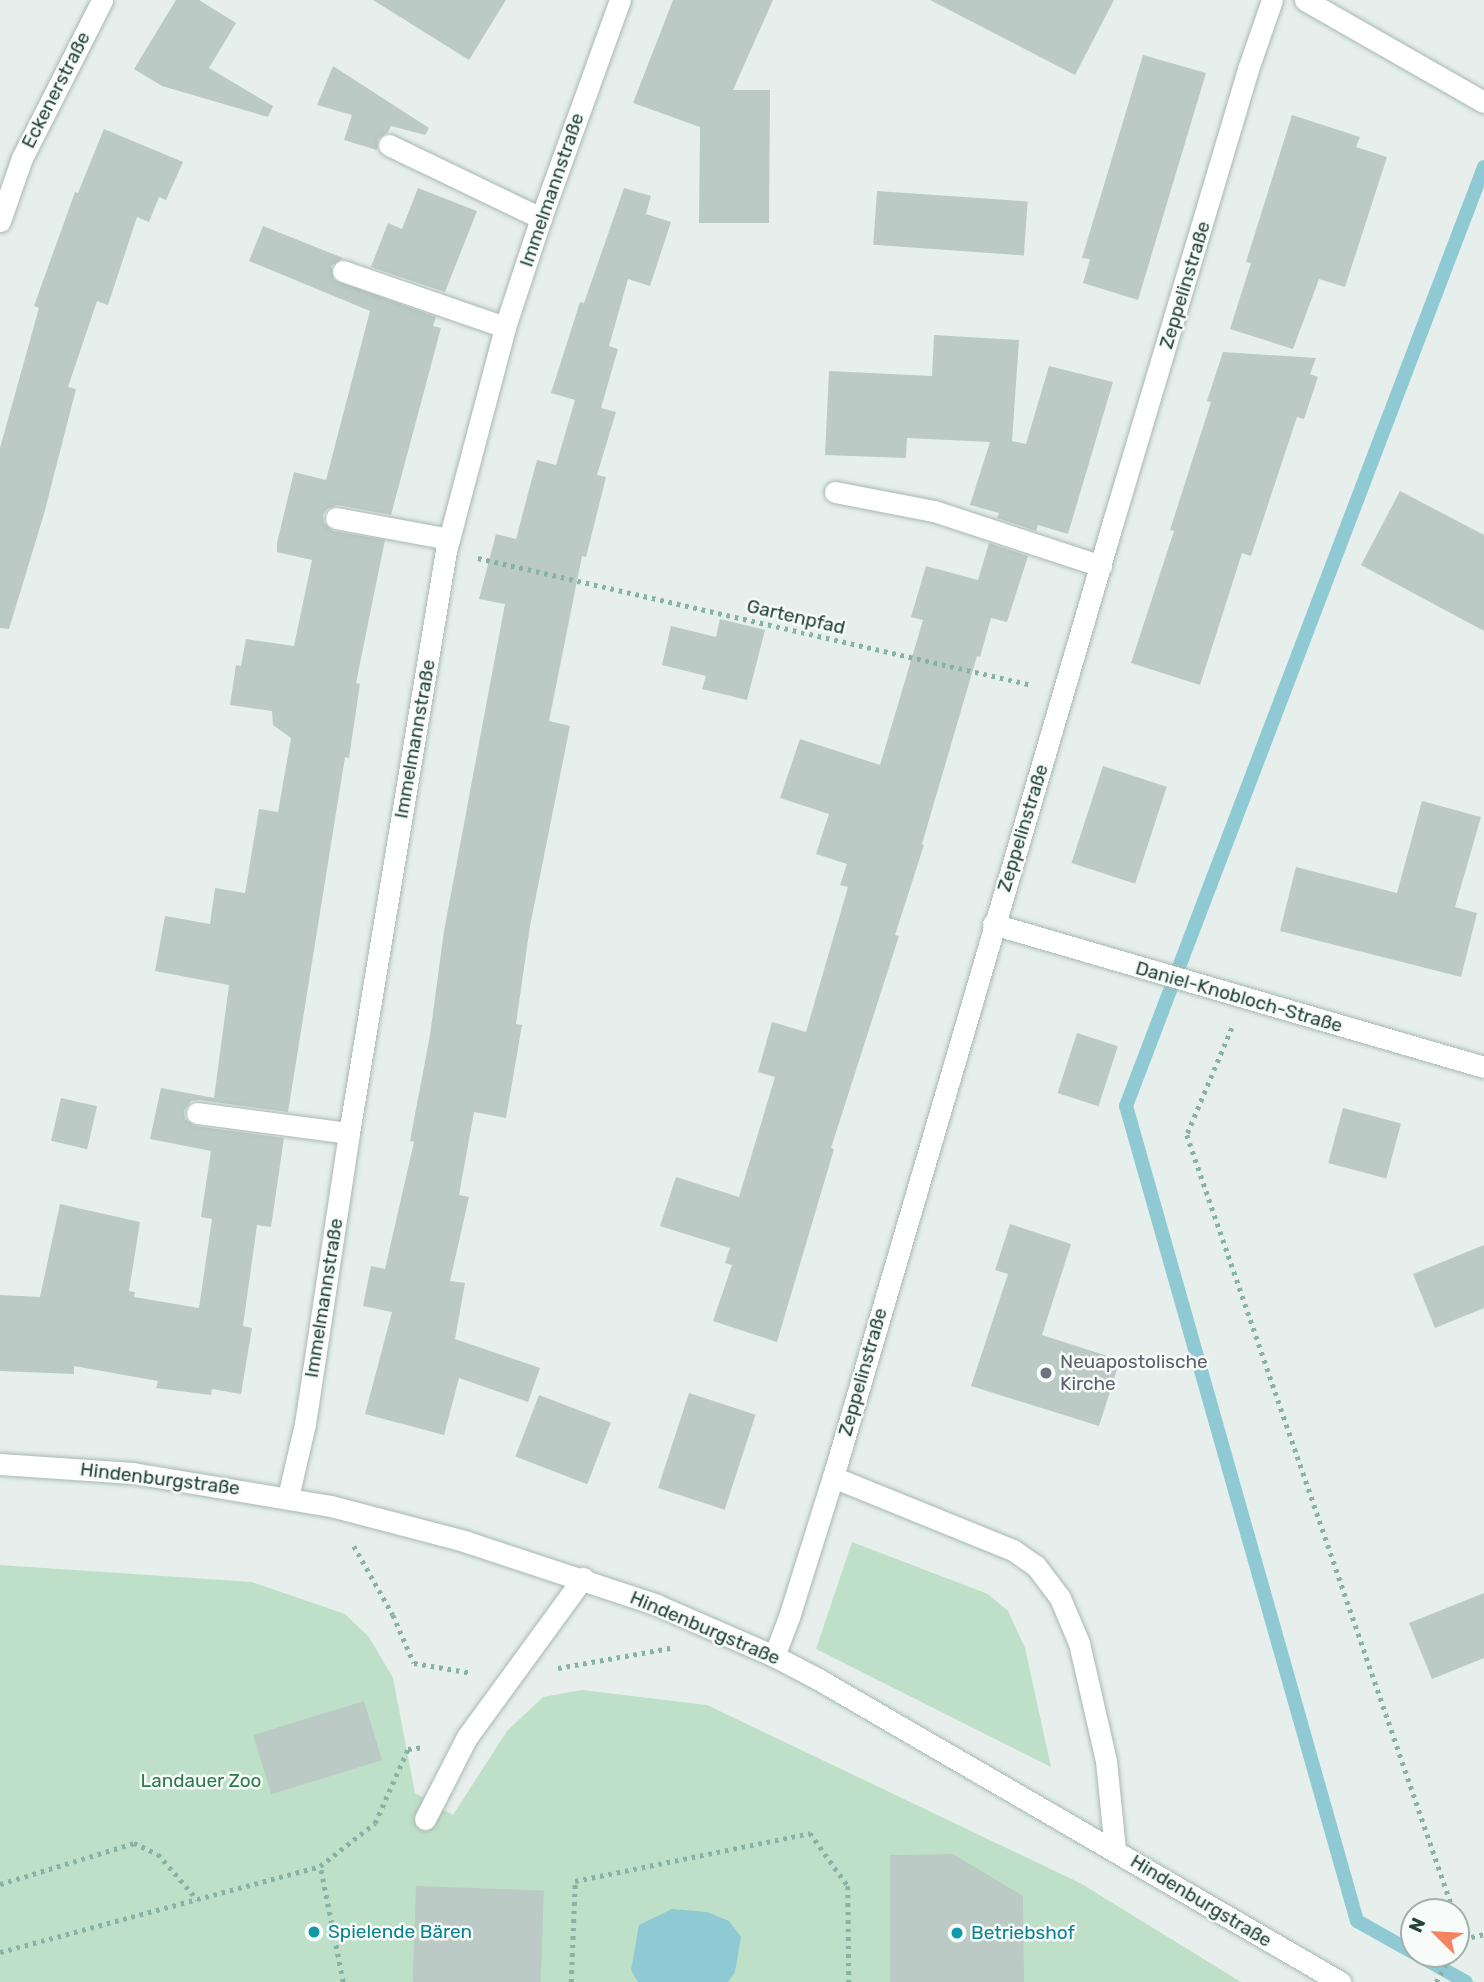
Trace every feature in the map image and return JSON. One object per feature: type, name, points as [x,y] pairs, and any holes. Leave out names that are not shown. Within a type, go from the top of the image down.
[{"type":"street","name":"Eckenerstraße","points":[[0,221],[22,158],[102,0]]},
{"type":"street","name":"Immelmannstraße","points":[[288,1497],[304,1424],[349,1133],[448,545],[505,327],[541,218],[620,0]]},
{"type":"street","name":"Zeppelinstraße","points":[[774,1656],[833,1477],[993,925],[1248,69],[1272,0]]},
{"type":"street","points":[[1305,0],[1484,102]]},
{"type":"street","points":[[389,145],[541,218]]},
{"type":"street","points":[[343,271],[505,327]]},
{"type":"street","points":[[835,492],[934,511],[1101,566]]},
{"type":"street","points":[[336,518],[448,545]]},
{"type":"street","name":"Daniel-Knobloch-Straße","points":[[993,925],[1484,1068]]},
{"type":"street","points":[[197,1113],[349,1133]]},
{"type":"street","name":"Hindenburgstraße","points":[[0,1464],[133,1473],[288,1497],[464,1541],[583,1578],[774,1656],[1115,1849],[1340,1982]]},
{"type":"street","points":[[833,1477],[1013,1550],[1036,1566],[1060,1598],[1079,1643],[1106,1760],[1115,1849]]},
{"type":"street","points":[[425,1819],[467,1737],[583,1578]]},
{"type":"path","name":"Gartenpfad","points":[[448,545],[521,569],[1064,692]]},
{"type":"path","points":[[1244,999],[1187,1135],[1449,1898]]},
{"type":"path","points":[[331,1506],[393,1615],[414,1663],[471,1673],[514,1672],[565,1667],[730,1636]]},
{"type":"path","points":[[0,1952],[320,1866],[376,1823]]},
{"type":"path","points":[[570,1982],[575,1881],[810,1833],[848,1886],[849,1982]]},
{"type":"path","points":[[0,1884],[134,1843],[158,1854],[197,1899]]},
{"type":"path","points":[[320,1866],[343,1982]]},
{"type":"green space","points":[[852,1542],[988,1594],[1008,1611],[1025,1648],[1051,1767],[816,1649]]},
{"type":"green space","name":"Landauer Zoo","points":[[0,1565],[252,1582],[345,1614],[369,1637],[393,1678],[415,1793],[453,1815],[507,1731],[543,1697],[582,1690],[707,1705],[1080,1883],[1241,1982],[0,1982]]},
{"type":"water","points":[[672,1909],[707,1912],[729,1921],[741,1937],[735,1972],[728,1982],[638,1982],[631,1970],[639,1925]]},
{"type":"building","points":[[176,0],[199,0],[236,23],[209,68],[273,106],[268,117],[162,86],[134,69]]},
{"type":"building","points":[[373,0],[506,0],[469,60]]},
{"type":"building","points":[[673,0],[773,0],[733,90],[770,90],[769,223],[699,223],[700,127],[633,103]]},
{"type":"building","points":[[930,0],[1114,0],[1075,75]]},
{"type":"building","points":[[1143,55],[1206,73],[1138,300],[1083,283],[1090,259],[1082,258]]},
{"type":"building","points":[[333,66],[429,128],[425,135],[391,126],[388,132],[378,139],[377,150],[344,140],[352,115],[317,105]]},
{"type":"building","points":[[1292,115],[1360,137],[1356,147],[1387,157],[1345,287],[1319,279],[1293,349],[1230,329],[1251,263],[1246,262]]},
{"type":"building","points":[[104,129],[183,162],[166,200],[159,197],[149,222],[137,217],[108,305],[97,301],[68,387],[76,389],[44,514],[9,629],[0,628],[0,448],[39,308],[34,306],[75,192],[78,193]]},
{"type":"building","points":[[418,188],[477,211],[445,292],[371,267],[388,223],[402,229]]},
{"type":"building","points":[[624,188],[651,196],[646,214],[671,222],[650,286],[628,279],[609,346],[618,349],[601,408],[616,412],[597,475],[606,477],[586,557],[582,556],[549,721],[570,726],[530,926],[516,1024],[522,1025],[506,1118],[474,1112],[459,1195],[469,1197],[450,1281],[465,1283],[455,1339],[540,1368],[528,1402],[459,1378],[444,1435],[365,1414],[392,1312],[363,1306],[371,1266],[385,1269],[414,1142],[410,1141],[430,1035],[444,931],[505,604],[479,599],[496,534],[516,539],[537,460],[556,465],[575,400],[551,393],[580,302],[584,303]]},
{"type":"building","points":[[877,191],[1028,202],[1024,255],[873,245]]},
{"type":"building","points":[[263,226],[343,258],[331,266],[334,280],[436,317],[433,326],[441,328],[391,515],[338,505],[327,509],[323,515],[324,523],[333,531],[385,540],[356,683],[360,684],[349,758],[345,757],[288,1112],[199,1100],[191,1101],[184,1111],[185,1119],[195,1126],[284,1138],[271,1227],[257,1225],[243,1326],[252,1328],[241,1394],[212,1389],[211,1395],[156,1388],[158,1381],[74,1366],[74,1374],[0,1371],[0,1295],[40,1297],[60,1204],[140,1222],[129,1291],[135,1292],[134,1297],[199,1308],[212,1219],[201,1217],[211,1151],[150,1139],[161,1088],[214,1098],[229,985],[155,971],[165,916],[210,924],[215,888],[245,893],[259,809],[278,812],[291,738],[273,725],[272,711],[230,705],[236,665],[241,666],[246,639],[294,646],[312,560],[277,552],[277,543],[294,472],[326,480],[370,311],[249,261]]},
{"type":"building","points":[[934,335],[1019,340],[1012,441],[1026,444],[1049,366],[1113,382],[1068,534],[1038,525],[1036,531],[997,518],[999,513],[970,505],[990,442],[907,438],[906,458],[825,455],[829,371],[932,376]]},
{"type":"building","points":[[1223,352],[1316,358],[1310,374],[1318,377],[1304,419],[1297,417],[1251,556],[1242,553],[1200,685],[1131,663],[1174,531],[1170,530],[1211,402],[1207,401]]},
{"type":"building","points":[[1400,491],[1484,535],[1484,631],[1361,565]]},
{"type":"building","points":[[989,543],[1028,556],[1007,622],[991,618],[980,657],[977,656],[922,844],[924,845],[895,935],[899,936],[831,1148],[834,1149],[777,1342],[713,1321],[732,1265],[725,1263],[730,1248],[660,1226],[676,1177],[739,1197],[775,1077],[758,1072],[772,1022],[806,1032],[848,887],[840,885],[847,864],[816,854],[829,814],[780,798],[800,739],[880,765],[923,620],[911,617],[926,566],[978,580]]},
{"type":"building","points":[[720,619],[765,630],[747,700],[702,689],[706,676],[662,665],[671,626],[716,637]]},
{"type":"building","points":[[1103,766],[1167,787],[1135,884],[1071,863]]},
{"type":"building","points":[[1422,801],[1481,817],[1455,907],[1477,913],[1461,977],[1280,931],[1296,867],[1397,893]]},
{"type":"building","points":[[1077,1033],[1118,1046],[1098,1106],[1058,1093]]},
{"type":"building","points":[[61,1098],[97,1106],[87,1149],[51,1141]]},
{"type":"building","points":[[1343,1108],[1401,1124],[1386,1179],[1328,1163]]},
{"type":"building","name":"Neuapostolische Kirche","points":[[1010,1224],[1071,1244],[1042,1335],[1120,1360],[1099,1426],[971,1386],[1008,1274],[995,1270]]},
{"type":"building","points":[[1484,1245],[1484,1308],[1435,1328],[1413,1274]]},
{"type":"building","points":[[689,1393],[756,1415],[725,1510],[658,1488]]},
{"type":"building","points":[[539,1395],[611,1423],[587,1484],[515,1457]]},
{"type":"building","points":[[1484,1593],[1484,1658],[1432,1679],[1409,1623]]},
{"type":"building","points":[[364,1701],[382,1760],[271,1794],[253,1735]]},
{"type":"building","name":"Betriebshof","points":[[953,1854],[1023,1896],[1024,1982],[890,1982],[890,1855]]},
{"type":"building","points":[[416,1886],[544,1890],[541,1982],[413,1982]]},
{"type":"waterway","points":[[1400,1945],[1357,1921],[1126,1106],[1484,167]]},
{"type":"waterway","points":[[1441,1968],[1466,1982]]},
{"type":"place","name":"Neuapostolische Kirche","points":[[1046,1373]]},
{"type":"place","name":"Spielende Bären","points":[[314,1932]]},
{"type":"place","name":"Betriebshof","points":[[957,1933]]}]
